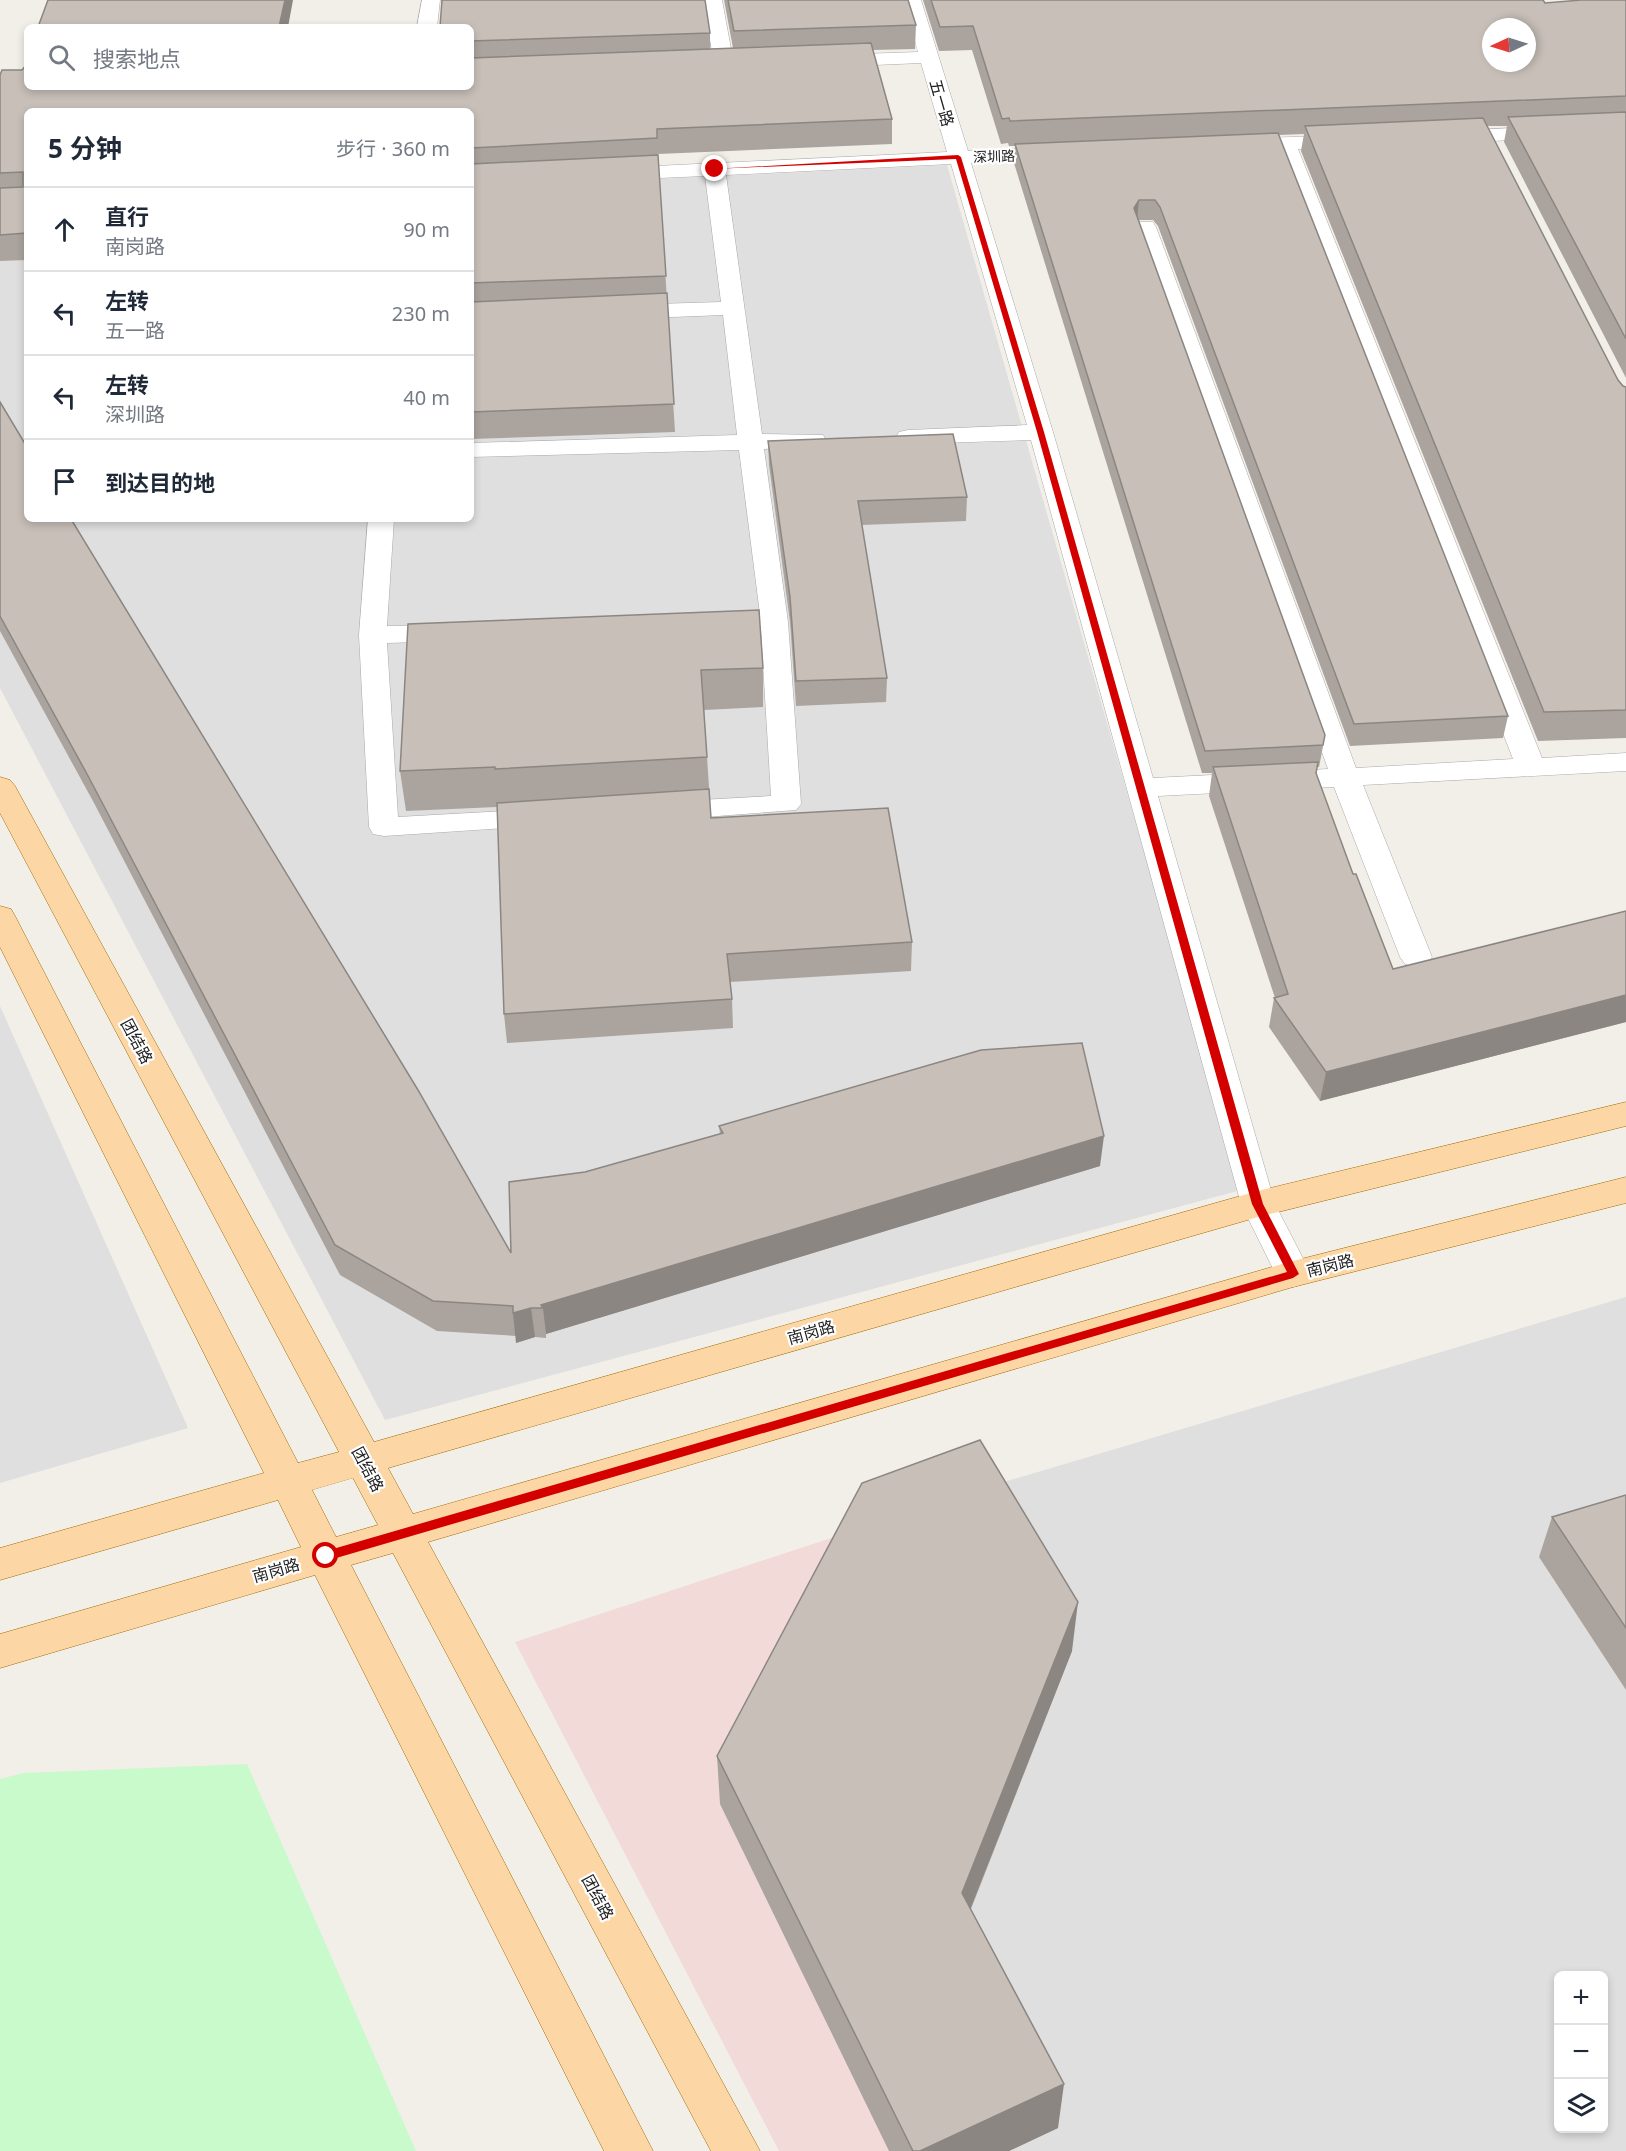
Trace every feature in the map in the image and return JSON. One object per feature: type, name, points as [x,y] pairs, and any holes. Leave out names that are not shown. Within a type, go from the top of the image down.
[{"type":"main road","name":"团结路","points":[[0,786],[736,2151]]},
{"type":"main road","points":[[0,916],[629,2151]]},
{"type":"main road","name":"南岗路","points":[[0,1563],[1258,1204],[1626,1114]]},
{"type":"main road","name":"南岗路","points":[[0,1651],[1293,1274],[1626,1190]]},
{"type":"street","points":[[427,24],[431,0]]},
{"type":"street","points":[[712,0],[724,65]]},
{"type":"street","name":"五一路","points":[[912,0],[1041,432],[1258,1204],[1293,1274]]},
{"type":"street","points":[[815,61],[928,57]]},
{"type":"street","points":[[701,66],[746,64]]},
{"type":"street","points":[[1427,137],[1626,129]]},
{"type":"street","points":[[1487,135],[1498,156]]},
{"type":"street","points":[[1215,146],[1368,140]]},
{"type":"street","points":[[1285,143],[1531,767]]},
{"type":"street","name":"深圳路","points":[[599,175],[1075,152]]},
{"type":"street","points":[[644,812],[786,804],[774,622],[715,169]]},
{"type":"street","points":[[1145,227],[1345,777],[1416,957]]},
{"type":"street","points":[[602,313],[734,308]]},
{"type":"street","points":[[890,438],[1041,432]]},
{"type":"street","points":[[474,450],[832,440]]},
{"type":"street","points":[[381,522],[373,635],[384,828],[561,817]]},
{"type":"street","points":[[692,625],[774,622]]},
{"type":"street","points":[[373,635],[479,632]]},
{"type":"street","points":[[1141,788],[1626,762]]},
{"type":"shaded area","points":[[947,165],[1241,1190],[385,1420],[0,688],[0,212],[24,210],[24,522],[474,522],[474,188]]},
{"type":"shaded area","points":[[0,1006],[188,1428],[0,1483]]},
{"type":"shaded area","points":[[1626,1297],[1626,2151],[1009,2151],[1058,2128],[958,1940],[1072,1651],[977,1490]]},
{"type":"shaded area","points":[[977,1490],[1072,1651],[958,1940],[1058,2128],[1009,2151],[779,2151],[515,1642]]},
{"type":"green space","points":[[247,1764],[416,2151],[0,2151],[0,1779],[23,1773]]},
{"type":"building","points":[[48,0],[285,0],[280,24],[39,24]]},
{"type":"building","points":[[442,0],[705,0],[710,33],[474,41],[474,24],[440,24]]},
{"type":"building","points":[[728,0],[908,0],[916,25],[734,31]]},
{"type":"building","points":[[931,0],[1543,0],[1545,3],[1626,0],[1626,96],[1010,121],[1009,118],[1002,119],[973,26],[940,27]]},
{"type":"building","points":[[871,43],[892,119],[657,129],[657,138],[474,148],[474,108],[24,108],[24,233],[0,235],[0,188],[23,187],[23,172],[0,173],[0,75],[2,70],[22,70],[24,68],[24,90],[474,90],[474,58]]},
{"type":"building","points":[[1626,112],[1626,339],[1508,117]]},
{"type":"building","points":[[1483,118],[1618,380],[1626,387],[1626,710],[1544,712],[1305,126]]},
{"type":"building","points":[[1278,133],[1508,716],[1354,724],[1160,207],[1155,200],[1139,200],[1134,208],[1325,735],[1323,745],[1205,751],[1015,144]]},
{"type":"building","points":[[658,155],[666,276],[474,283],[474,164]]},
{"type":"building","points":[[667,293],[674,404],[474,412],[474,302]]},
{"type":"building","points":[[0,402],[24,442],[24,522],[73,522],[418,1090],[511,1253],[509,1182],[585,1172],[723,1133],[719,1126],[981,1050],[1082,1043],[1104,1136],[541,1305],[543,1308],[531,1308],[513,1313],[513,1306],[433,1301],[335,1245],[87,774],[0,616]]},
{"type":"building","points":[[953,434],[967,497],[858,501],[887,678],[796,681],[790,597],[768,441]]},
{"type":"building","points":[[759,610],[763,668],[701,670],[707,757],[495,769],[495,767],[400,771],[408,624]]},
{"type":"building","points":[[1318,762],[1316,773],[1353,874],[1356,874],[1393,969],[1626,911],[1626,995],[1326,1072],[1274,998],[1288,994],[1213,767]]},
{"type":"building","points":[[709,789],[711,818],[888,808],[912,942],[727,954],[732,999],[504,1014],[497,803]]},
{"type":"building","points":[[980,1440],[1078,1602],[962,1893],[1064,2084],[920,2151],[913,2151],[717,1756],[862,1483]]},
{"type":"building","points":[[1626,1495],[1626,1628],[1552,1517]]},
{"type":"route","points":[[326,1556],[1293,1274],[1258,1204],[1041,432],[958,157],[715,169]]}]
